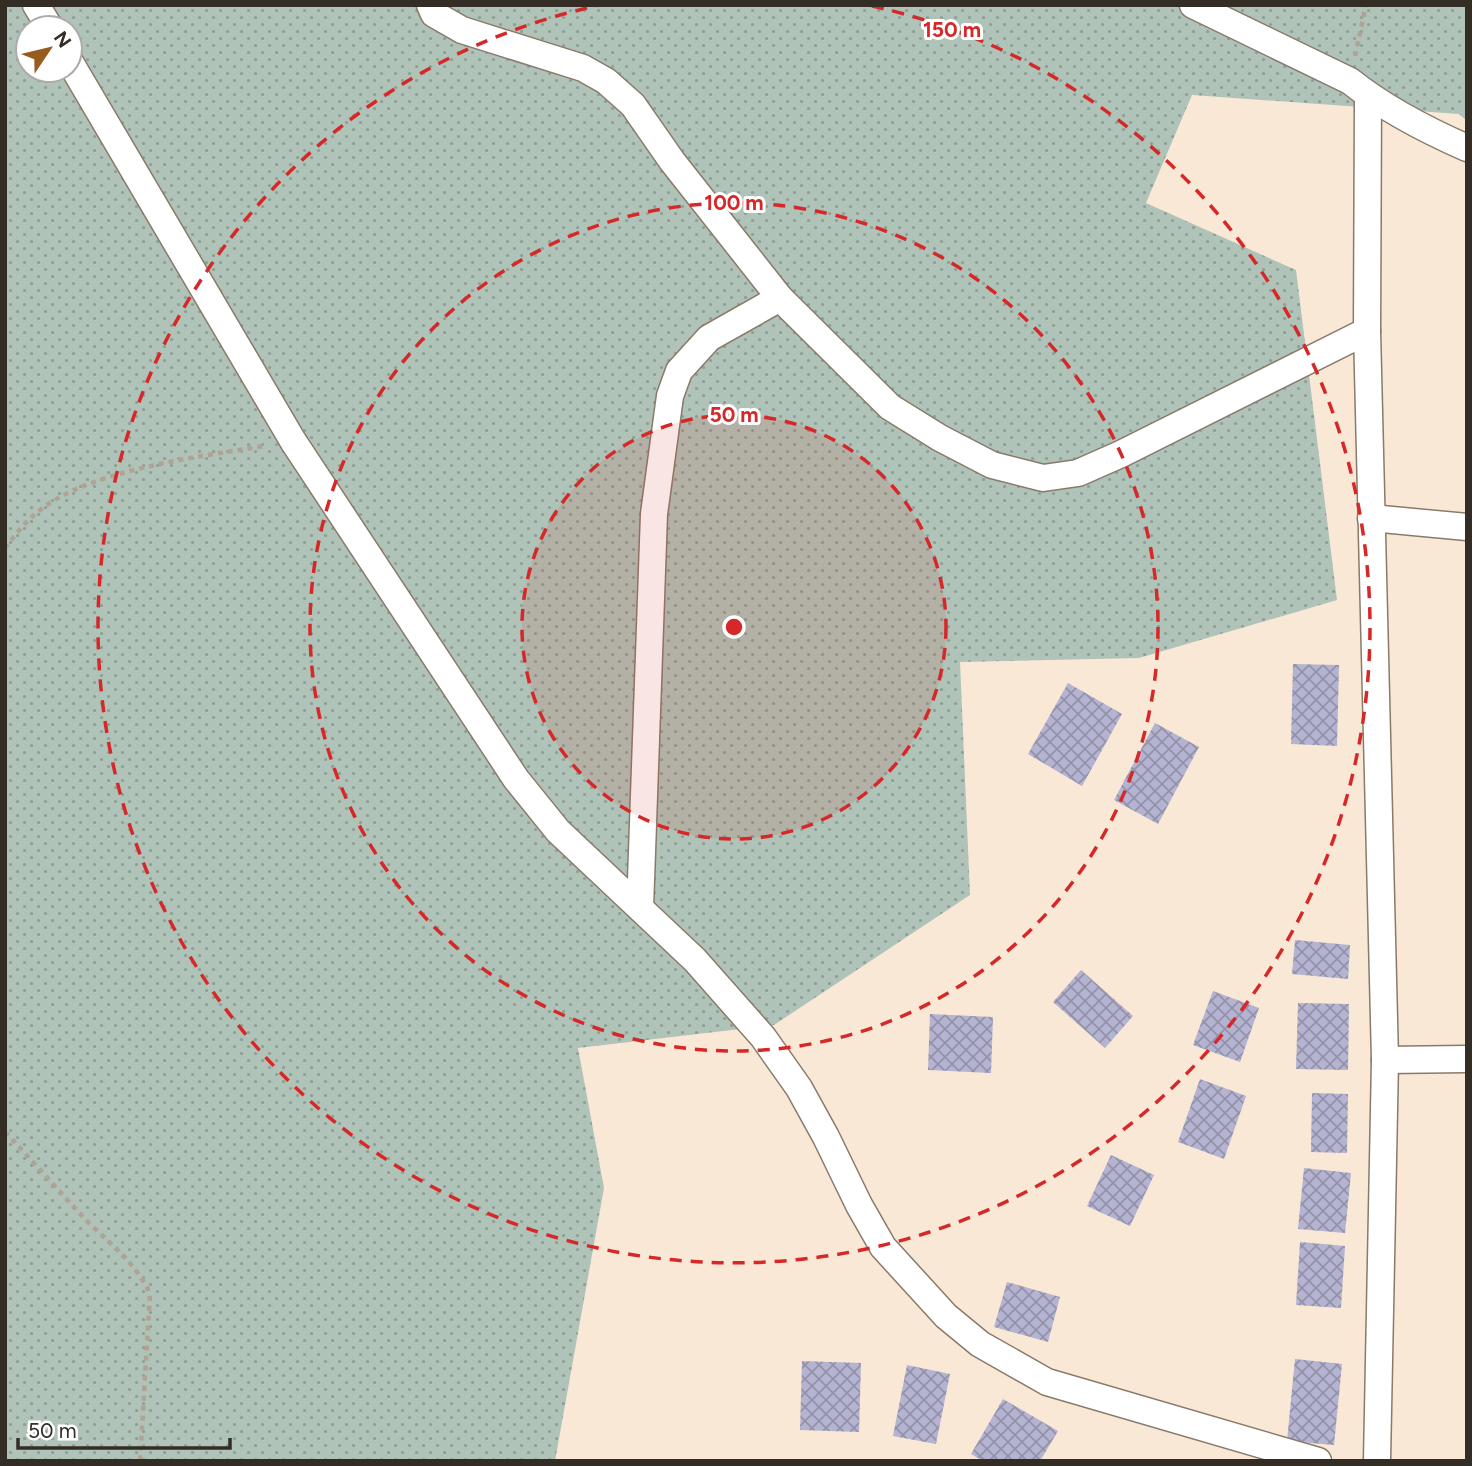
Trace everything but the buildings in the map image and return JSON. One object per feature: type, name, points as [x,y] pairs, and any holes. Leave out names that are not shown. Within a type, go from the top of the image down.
[{"type":"street","points":[[430,5],[433,13],[462,30],[583,68],[606,81],[633,105],[672,161],[780,298],[890,407],[940,438],[992,465],[1043,478],[1078,473],[1367,331]]},
{"type":"street","points":[[1193,5],[1359,89],[1437,135],[1467,148]]},
{"type":"street","points":[[83,84],[293,441],[516,779],[558,831],[695,960],[763,1037],[804,1097],[883,1247],[946,1316],[980,1344],[1047,1382],[1318,1461]]},
{"type":"street","points":[[1359,89],[1385,1060],[1377,1461]]},
{"type":"street","points":[[640,908],[654,514],[670,396],[679,371],[709,338],[780,298]]},
{"type":"street","points":[[1371,518],[1467,527]]},
{"type":"street","points":[[1385,1060],[1467,1059]]},
{"type":"path","points":[[1359,89],[1366,5]]},
{"type":"path","points":[[5,548],[34,514],[79,486],[193,458],[293,441]]},
{"type":"path","points":[[5,1132],[90,1224],[120,1250],[139,1272],[150,1293],[140,1461]]},
{"type":"green space","points":[[5,5],[1467,5],[1467,121],[1459,114],[1192,95],[1146,203],[1296,270],[1337,600],[1139,658],[960,662],[970,895],[774,1025],[578,1048],[604,1188],[555,1461],[5,1461]]}]
